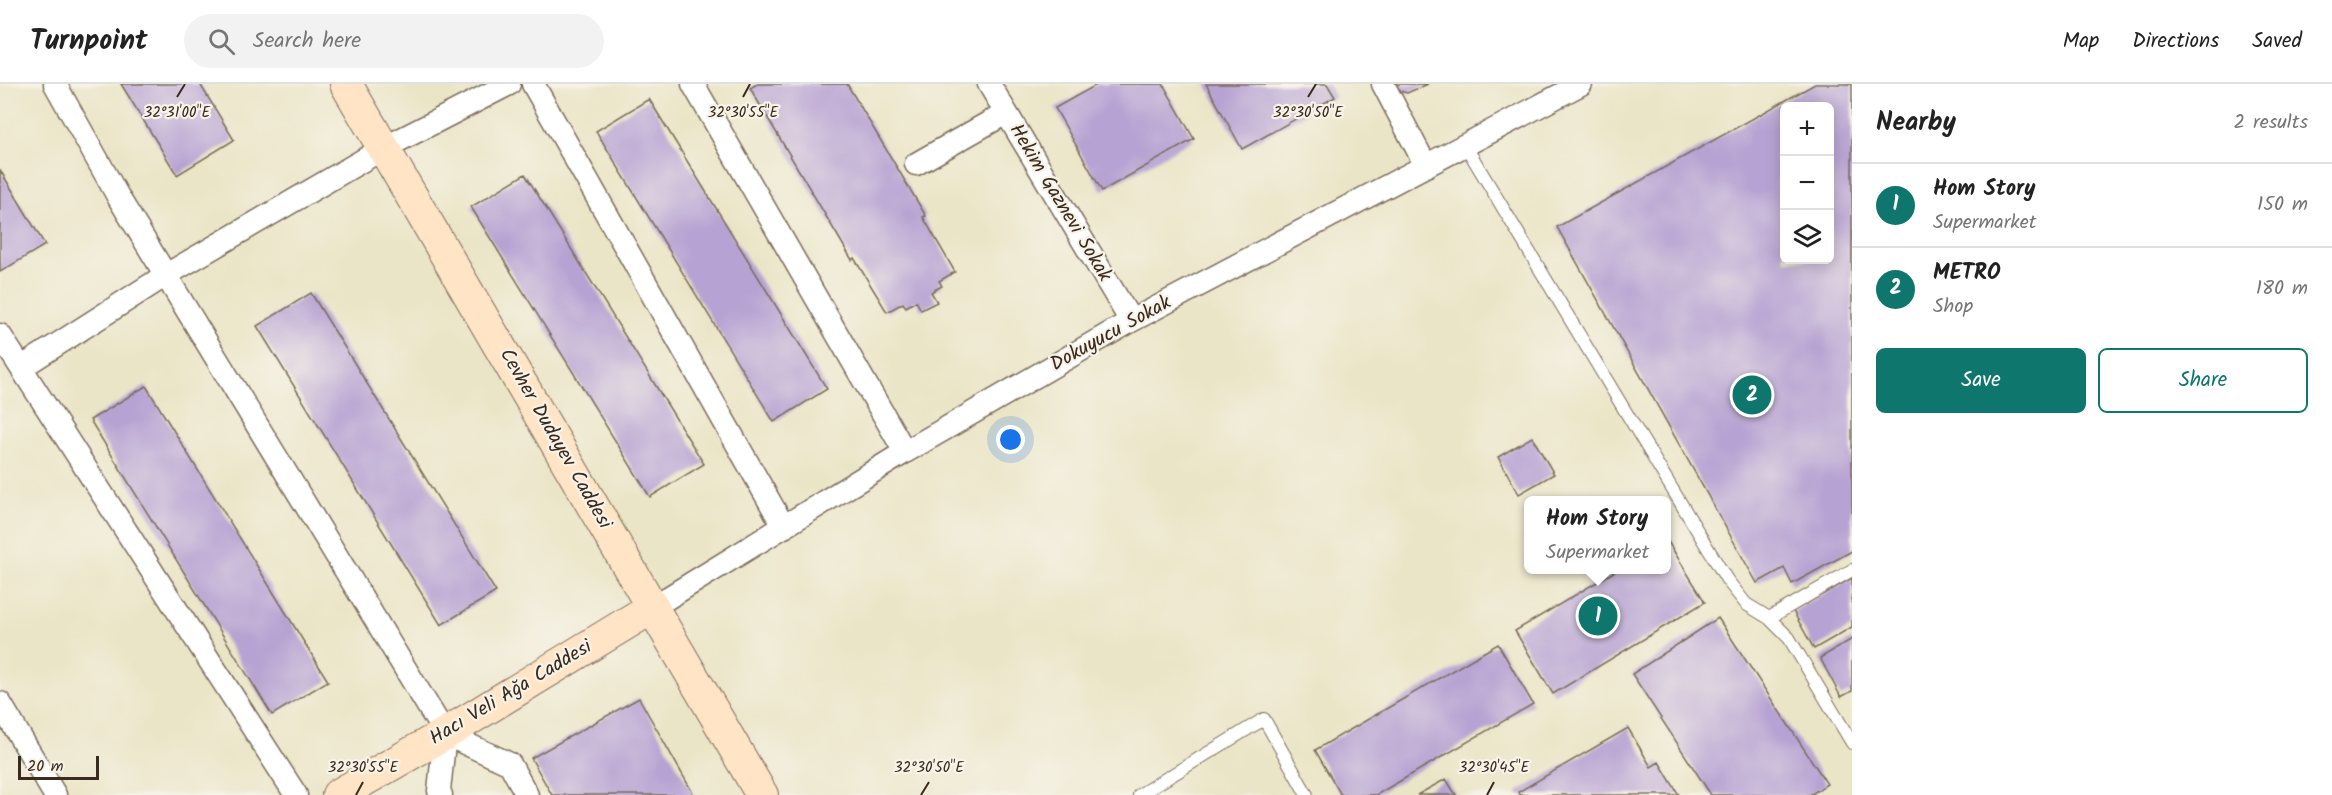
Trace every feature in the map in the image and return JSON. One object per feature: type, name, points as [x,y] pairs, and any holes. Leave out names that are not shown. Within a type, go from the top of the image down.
[{"type":"street","points":[[55,84],[120,200],[445,734],[510,764],[527,795]]},
{"type":"street","name":"Cevher Dudayev Caddesi","points":[[346,84],[762,795]]},
{"type":"street","points":[[22,367],[166,275],[384,148],[509,84]]},
{"type":"street","points":[[533,84],[784,527]]},
{"type":"street","points":[[693,84],[906,452]]},
{"type":"street","name":"Hekim Gaznevi Sokak","points":[[989,84],[1131,321]]},
{"type":"street","points":[[1383,84],[1426,166]]},
{"type":"street","name":"Dokuyucu Sokak","points":[[653,607],[906,452],[1131,321],[1581,84]]},
{"type":"street","points":[[916,164],[1006,113]]},
{"type":"street","points":[[0,335],[296,795]]},
{"type":"street","name":"Hacı Veli Ağa Caddesi","points":[[338,795],[445,734],[653,607]]},
{"type":"street","points":[[0,703],[55,795]]},
{"type":"street","points":[[441,795],[439,791],[445,734]]},
{"type":"lane","points":[[1465,145],[1727,580],[1746,604],[1769,618],[1788,638],[1852,743]]},
{"type":"lane","points":[[1769,618],[1852,570]]},
{"type":"lane","points":[[1139,795],[1264,719],[1307,795]]},
{"type":"building","points":[[121,84],[200,84],[234,140],[177,175]]},
{"type":"building","points":[[757,84],[847,84],[926,216],[923,217],[955,272],[939,281],[942,286],[931,292],[937,302],[921,310],[916,301],[906,307],[903,303],[887,312],[854,258],[852,260],[750,88]]},
{"type":"building","points":[[1098,84],[1163,84],[1194,139],[1102,191],[1055,108]]},
{"type":"building","points":[[1206,84],[1327,84],[1335,97],[1242,149]]},
{"type":"building","points":[[1396,84],[1428,84],[1407,93],[1400,91]]},
{"type":"building","points":[[1815,84],[1852,84],[1852,551],[1792,584],[1784,568],[1757,583],[1557,227],[1780,103],[1780,264],[1834,264],[1834,102],[1783,102]]},
{"type":"building","points":[[649,99],[827,389],[774,422],[596,131]]},
{"type":"building","points":[[0,170],[45,245],[0,272]]},
{"type":"building","points":[[525,174],[704,464],[650,497],[471,207]]},
{"type":"building","points":[[311,293],[496,592],[441,625],[257,326]]},
{"type":"building","points":[[146,386],[328,681],[272,715],[90,420]]},
{"type":"building","points":[[1532,437],[1554,474],[1519,494],[1498,457]]},
{"type":"building","points":[[1671,547],[1705,602],[1553,694],[1515,631],[1610,574],[1671,574]]},
{"type":"building","points":[[1852,578],[1852,627],[1814,649],[1793,611]]},
{"type":"building","points":[[1718,618],[1827,784],[1810,795],[1711,795],[1632,674]]},
{"type":"building","points":[[1852,639],[1852,691],[1841,697],[1820,658]]},
{"type":"building","points":[[1498,644],[1533,704],[1376,795],[1341,795],[1315,750]]},
{"type":"building","points":[[639,698],[694,795],[552,795],[531,758]]},
{"type":"building","points":[[1628,728],[1651,767],[1659,762],[1679,795],[1519,795],[1518,792]]},
{"type":"building","points":[[1446,779],[1456,795],[1417,795]]},
{"type":"place","name":"METRO","points":[[1752,395]]},
{"type":"place","name":"Hom Story","points":[[1598,616]]}]
